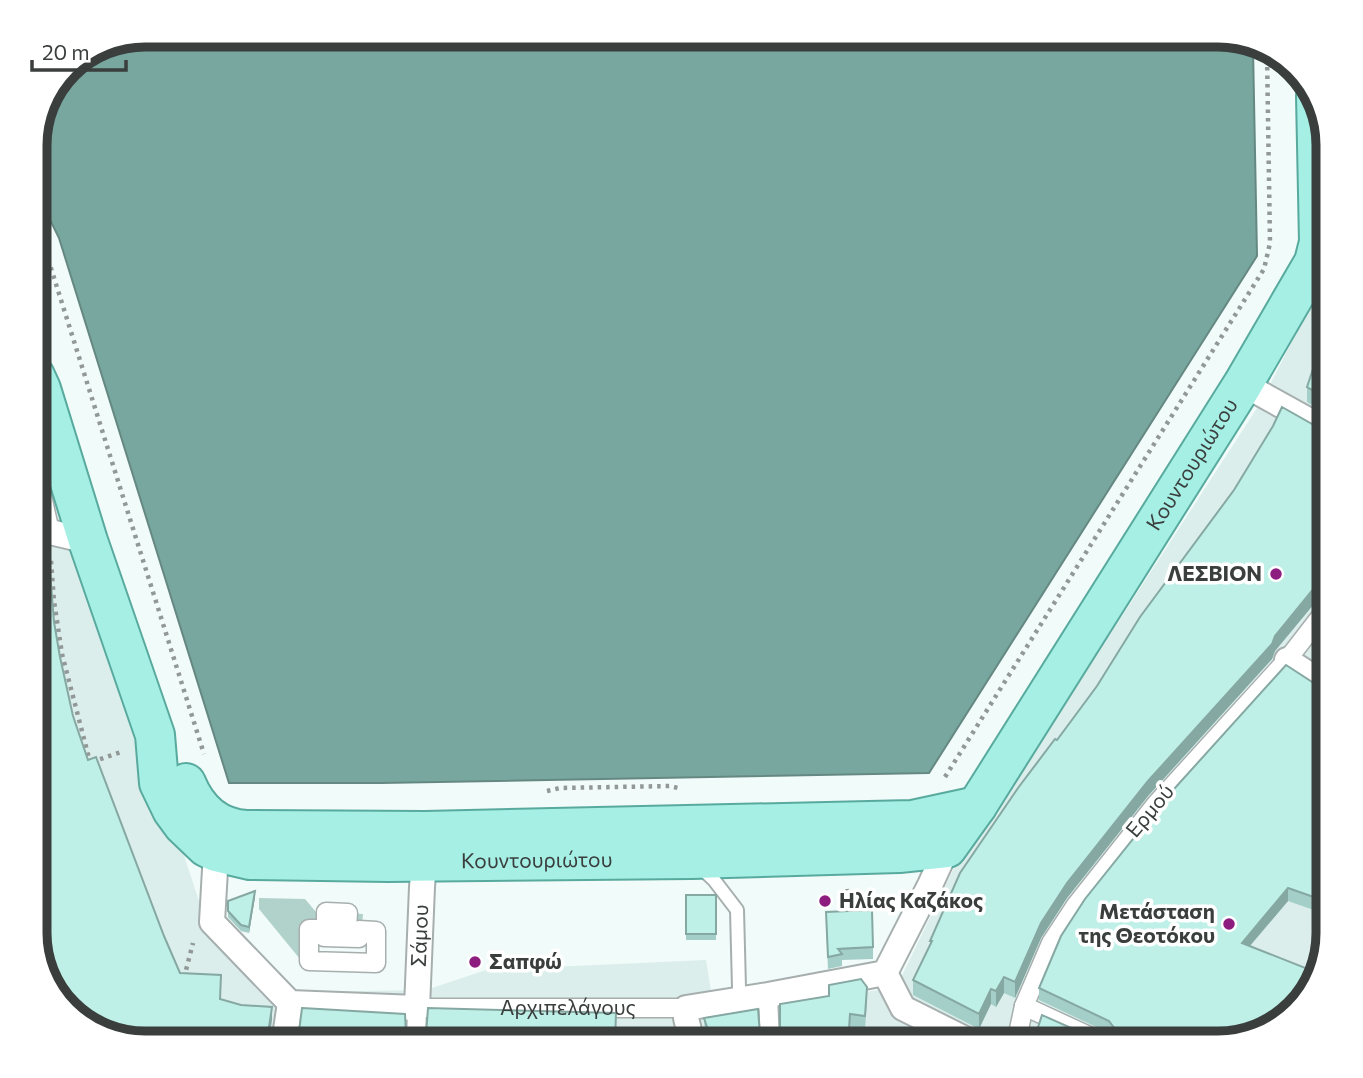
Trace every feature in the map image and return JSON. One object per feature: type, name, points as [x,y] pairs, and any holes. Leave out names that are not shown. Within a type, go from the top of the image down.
[{"type":"main road","name":"Κουντουριώτου","points":[[155,735],[175,755],[195,801],[210,818],[224,826],[237,829],[425,846],[692,859],[899,853],[947,848],[977,806],[1243,384],[1316,255]]},
{"type":"main road","name":"Κουντουριώτου","points":[[47,416],[155,735],[159,783],[172,810],[206,848],[250,860],[425,846],[912,820],[977,806]]},
{"type":"street","points":[[1243,384],[1316,424]]},
{"type":"street","points":[[47,533],[88,541]]},
{"type":"street","name":"Ερμού","points":[[1019,1031],[1024,1006],[1051,943],[1090,886],[1156,804],[1287,660],[1316,623]]},
{"type":"street","points":[[1287,660],[1316,679]]},
{"type":"street","name":"Σάμου","points":[[416,1031],[425,846]]},
{"type":"street","points":[[947,848],[885,973],[903,1008],[950,1031]]},
{"type":"street","points":[[216,852],[212,922],[290,1003],[286,1031]]},
{"type":"street","name":"Αρχιπελάγους","points":[[290,1003],[416,1008],[686,1008],[885,973]]},
{"type":"street","points":[[768,995],[770,1031]]},
{"type":"street","points":[[1024,1006],[1078,1031]]},
{"type":"street","points":[[686,1008],[689,1031]]},
{"type":"lane","points":[[692,859],[714,880],[737,910],[738,1000]]},
{"type":"path","points":[[943,780],[1264,269],[1270,243],[1268,61]]},
{"type":"path","points":[[47,256],[204,756]]},
{"type":"path","points":[[47,561],[65,669],[90,763]]},
{"type":"path","points":[[79,766],[148,742],[155,735]]},
{"type":"path","points":[[541,793],[560,788],[670,786],[688,791]]},
{"type":"path","points":[[849,895],[853,923]]},
{"type":"path","points":[[182,984],[192,943],[212,922]]},
{"type":"shaded area","points":[[1217,47],[1253,54],[1257,256],[929,773],[381,783],[229,783],[59,238],[47,214],[47,139],[55,108],[76,76],[91,64],[126,49]]},
{"type":"shaded area","points":[[1316,295],[1316,932],[1311,964],[1303,982],[1277,1010],[1261,1021],[1217,1031],[146,1031],[131,1029],[50,953],[47,939],[47,436],[211,938],[269,1000],[301,992],[426,990],[486,970],[706,960],[714,1010],[896,988],[953,870],[1261,402]]},
{"type":"shaded area","points":[[259,898],[305,899],[316,912],[363,914],[362,925],[381,926],[380,972],[351,971],[351,962],[376,963],[377,931],[324,929],[309,961],[336,962],[336,971],[309,970],[259,909]]},
{"type":"building","points":[[1316,360],[1316,392],[1307,387]]},
{"type":"building","points":[[1282,407],[1316,426],[1316,586],[1275,636],[1272,644],[1148,781],[1067,883],[1041,923],[1015,982],[1004,977],[996,991],[991,989],[979,1014],[913,980],[960,873],[1018,788],[1097,686],[1140,617],[1234,490]]},
{"type":"building","points":[[47,534],[54,622],[73,716],[88,760],[96,757],[180,973],[221,975],[220,999],[241,1005],[272,1007],[270,1031],[126,1029],[96,1018],[68,992],[57,976],[47,939]]},
{"type":"building","points":[[1286,665],[1316,684],[1316,898],[1288,888],[1242,943],[1309,969],[1291,997],[1261,1021],[1217,1031],[1115,1031],[1109,1021],[1039,988],[1061,936],[1085,899],[1165,799]]},
{"type":"building","points":[[255,891],[249,927],[241,925],[228,911],[228,901]]},
{"type":"building","points":[[686,895],[716,895],[716,934],[686,934]]},
{"type":"building","points":[[872,910],[873,947],[838,949],[842,954],[828,957],[826,912]]},
{"type":"building","points":[[861,979],[867,987],[865,1016],[850,1014],[849,1031],[780,1031],[780,1004],[829,996],[829,985]]},
{"type":"building","points":[[302,1008],[405,1014],[406,1031],[299,1031]]},
{"type":"building","points":[[428,1008],[616,1013],[615,1031],[426,1031]]},
{"type":"building","points":[[758,1009],[760,1031],[706,1031],[704,1018]]},
{"type":"building","points":[[1042,1015],[1078,1031],[1037,1031]]},
{"type":"place","name":"ΛΕΣΒΙΟΝ","points":[[1276,574]]},
{"type":"place","name":"Ηλίας Καζάκος","points":[[825,901]]},
{"type":"place","name":"Μετάσταση της Θεοτόκου","points":[[1229,924]]},
{"type":"place","name":"Σαπφώ","points":[[475,962]]}]
